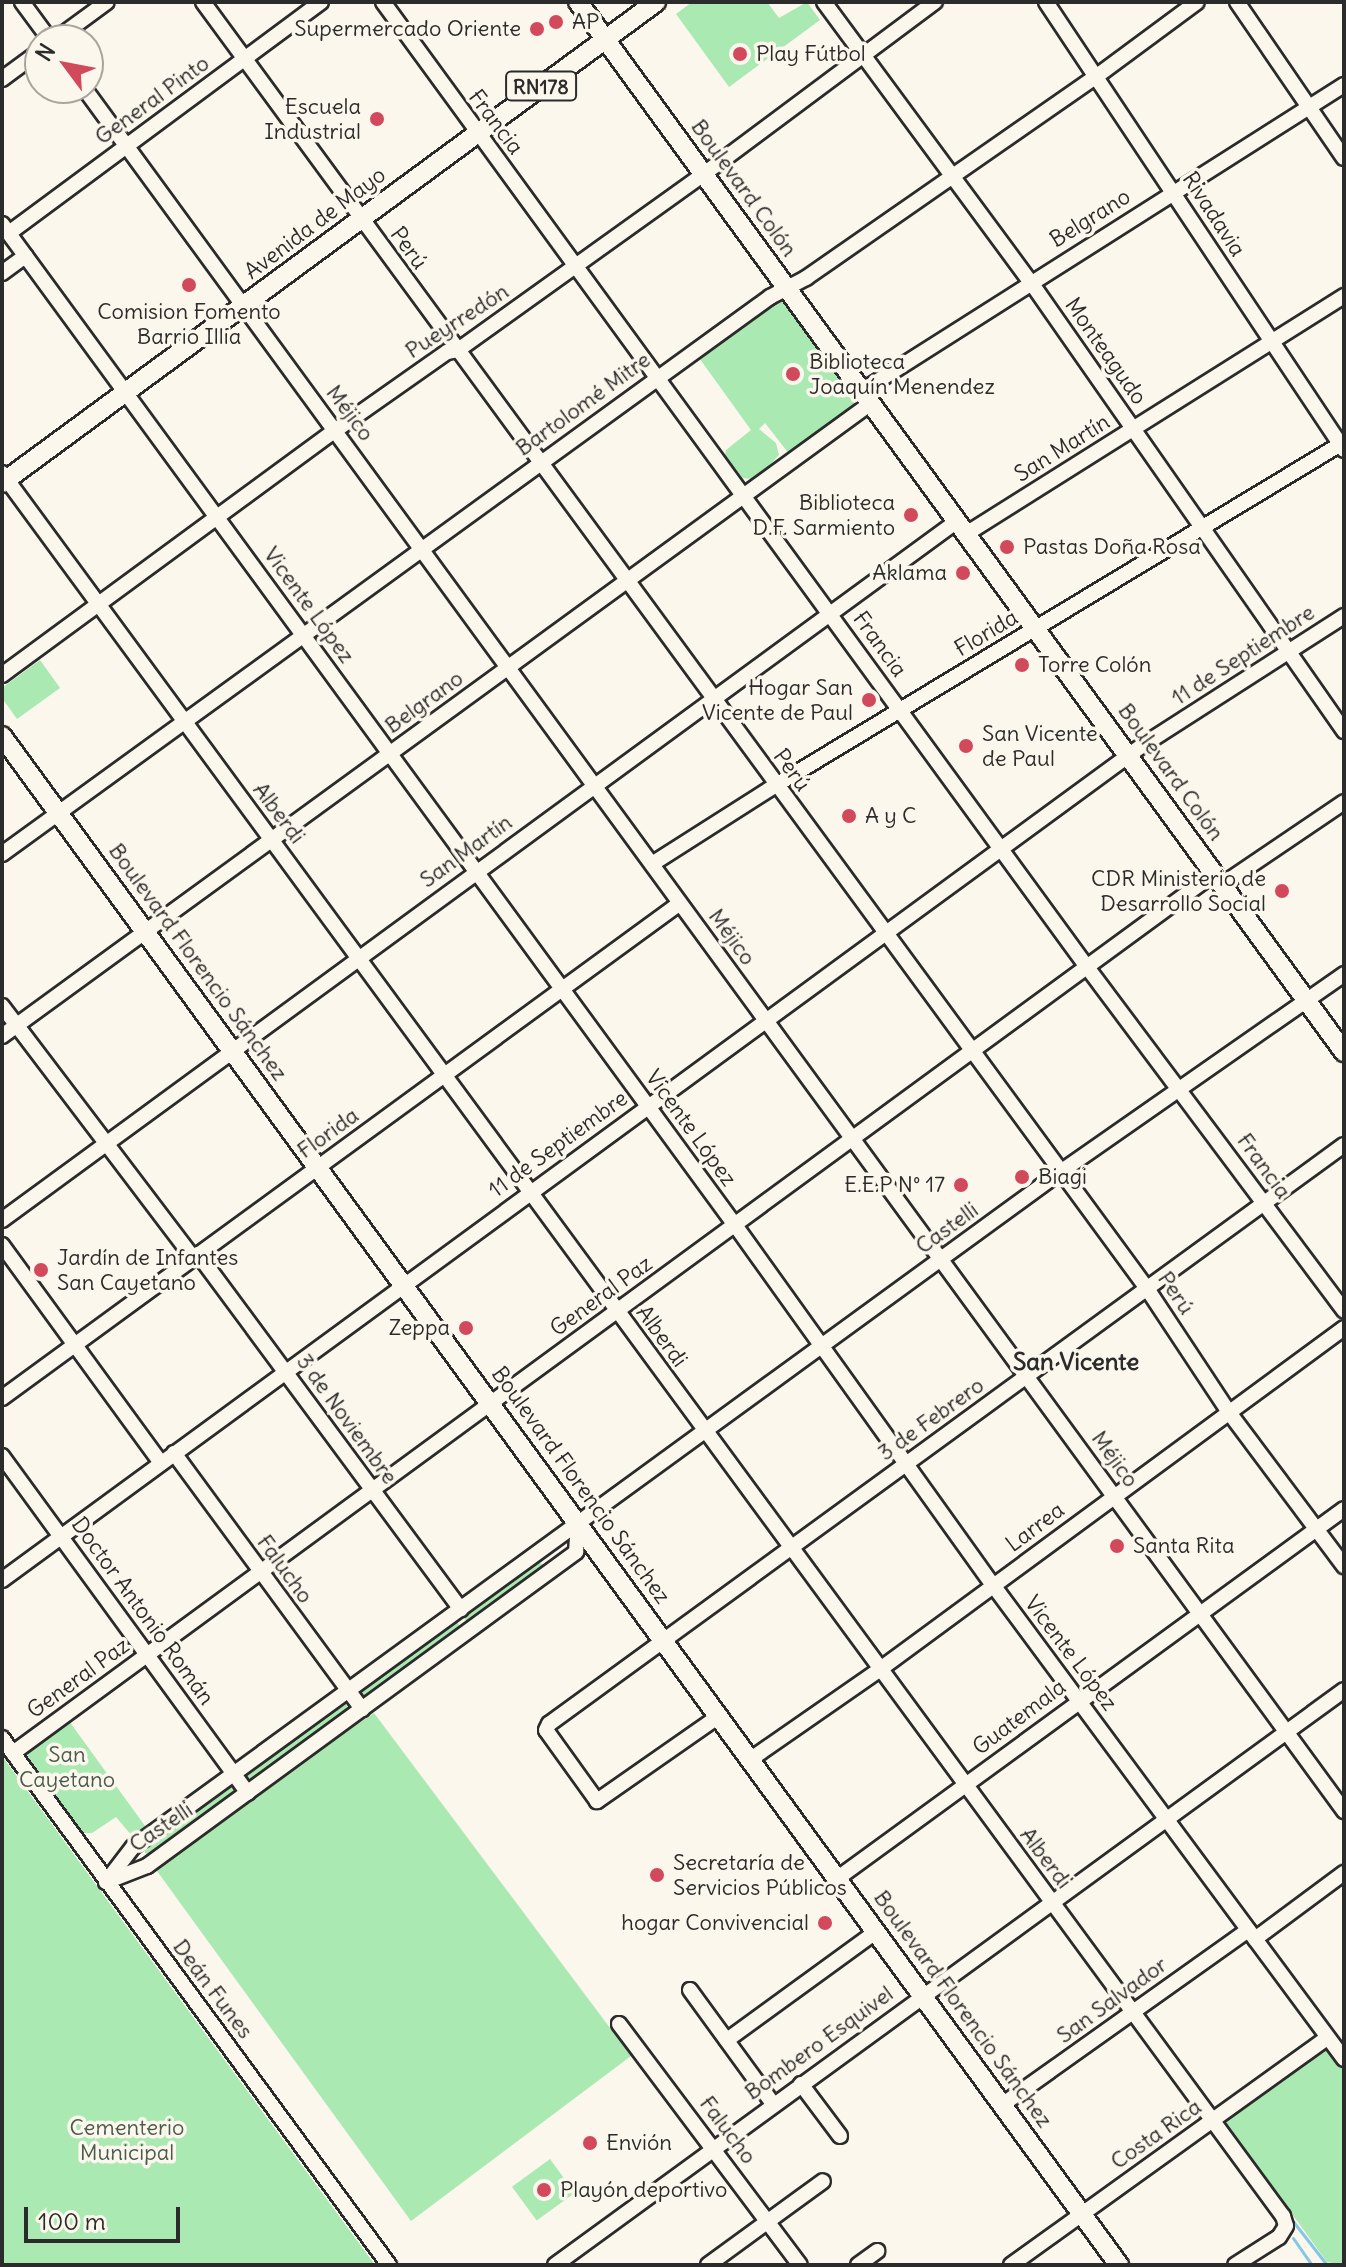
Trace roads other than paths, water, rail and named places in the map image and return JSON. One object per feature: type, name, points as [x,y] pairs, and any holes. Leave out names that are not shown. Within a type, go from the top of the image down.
[{"type":"main road","name":"Boulevard Colón","points":[[578,2],[1344,1052]]},
{"type":"main road","name":"Avenida de Mayo","points":[[4,478],[656,2]]},
{"type":"main road","name":"Boulevard Florencio Sánchez","points":[[2,736],[1119,2265]]},
{"type":"street","points":[[22,2],[40,24]]},
{"type":"street","points":[[76,24],[107,2]]},
{"type":"street","name":"Perú","points":[[203,2],[1059,1173],[1148,1290],[1228,1411],[1344,1566]]},
{"type":"street","name":"General Pinto","points":[[5,228],[126,146],[321,2]]},
{"type":"street","name":"Francia","points":[[383,2],[1087,967],[1180,1087],[1344,1311]]},
{"type":"street","name":"Monteagudo","points":[[824,2],[1030,281],[1344,731]]},
{"type":"street","name":"Pueyrredón","points":[[2,675],[336,430],[447,352],[458,350],[704,174],[935,2]]},
{"type":"street","name":"Rivadavia","points":[[1046,2],[1271,344],[1343,445]]},
{"type":"street","name":"Bartolomé Mitre","points":[[2,854],[785,286],[806,278],[1097,76],[1197,2]]},
{"type":"street","points":[[1237,2],[1344,158]]},
{"type":"street","points":[[2,79],[24,63]]},
{"type":"street","name":"Belgrano","points":[[2,1036],[744,496],[866,397],[1030,281],[1344,85]]},
{"type":"street","name":"Méjico","points":[[96,104],[1344,1811]]},
{"type":"street","name":"Vicente López","points":[[5,228],[735,1225],[905,1465],[1344,2059]]},
{"type":"street","points":[[2,273],[25,256]]},
{"type":"street","name":"San Martín","points":[[2,1220],[831,613],[962,528],[1133,429],[1344,296]]},
{"type":"street","name":"Florida","points":[[652,864],[901,709],[1343,445]]},
{"type":"street","name":"Alberdi","points":[[4,478],[1131,2014],[1283,2216],[1286,2226],[1279,2237],[1235,2265]]},
{"type":"street","name":"11 de Septiembre","points":[[2,1580],[1130,756],[1344,616]]},
{"type":"street","name":"General Paz","points":[[13,1753],[1087,967],[1219,879],[1344,802]]},
{"type":"street","name":"Florida","points":[[2,1398],[680,903]]},
{"type":"street","name":"Castelli","points":[[106,1882],[133,1847],[1059,1173],[1344,974]]},
{"type":"street","name":"3 de Noviembre","points":[[2,1006],[104,1145],[196,1256],[285,1372],[373,1491],[469,1631]]},
{"type":"street","name":"3 de Febrero","points":[[719,1716],[597,1801],[546,1730],[549,1724],[1344,1145]]},
{"type":"street","points":[[2,1245],[161,1463]]},
{"type":"street","name":"Larrea","points":[[751,1759],[879,1670],[1344,1328]]},
{"type":"street","name":"Falucho","points":[[174,1453],[362,1709]]},
{"type":"street","name":"Doctor Antonio Román","points":[[2,1456],[248,1793]]},
{"type":"street","name":"Guatemala","points":[[838,1878],[1199,1611],[1344,1509]]},
{"type":"street","name":"Castelli","points":[[106,1882],[147,1866],[576,1552],[578,1522]]},
{"type":"street","name":"Bombero Esquivel","points":[[558,2264],[773,2104],[1344,1690]]},
{"type":"street","name":"Deán Funes","points":[[2,1738],[389,2265]]},
{"type":"street","name":"San Salvador","points":[[1002,2105],[1131,2014],[1344,1873]]},
{"type":"street","points":[[727,2040],[877,1931]]},
{"type":"street","points":[[690,1990],[773,2104]]},
{"type":"street","name":"Falucho","points":[[619,2024],[800,2265]]},
{"type":"street","name":"Costa Rica","points":[[1011,2265],[1327,2038]]},
{"type":"street","points":[[801,2084],[840,2136]]},
{"type":"street","points":[[708,2265],[823,2181]]},
{"type":"street","points":[[858,2265],[877,2251]]},
{"type":"waterway","points":[[1292,2220],[1327,2265]]},
{"type":"waterway","points":[[1293,2238],[1312,2265]]},
{"type":"place","name":"AP","points":[[556,22]]},
{"type":"place","name":"Supermercado Oriente","points":[[537,29]]},
{"type":"place","name":"Play Fútbol","points":[[740,54]]},
{"type":"place","name":"Escuela Industrial","points":[[377,119]]},
{"type":"place","name":"Comision Fomento Barrio Illia","points":[[189,285]]},
{"type":"place","name":"Biblioteca Joaquín Menendez","points":[[793,374]]},
{"type":"place","name":"Biblioteca D.F. Sarmiento","points":[[911,515]]},
{"type":"place","name":"Pastas Doña Rosa","points":[[1007,547]]},
{"type":"place","name":"Aklama","points":[[963,573]]},
{"type":"place","name":"Torre Colón","points":[[1022,665]]},
{"type":"place","name":"Hogar San Vicente de Paul","points":[[869,700]]},
{"type":"place","name":"San Vicente de Paul","points":[[966,746]]},
{"type":"place","name":"A y C","points":[[849,816]]},
{"type":"place","name":"CDR Ministerio de Desarrollo Social","points":[[1282,891]]},
{"type":"place","name":"Biagi","points":[[1022,1177]]},
{"type":"place","name":"E.E.P N° 17","points":[[961,1185]]},
{"type":"place","name":"Jardín de Infantes San Cayetano","points":[[41,1270]]},
{"type":"place","name":"Zeppa","points":[[466,1328]]},
{"type":"place","name":"Santa Rita","points":[[1117,1546]]},
{"type":"place","name":"Secretaría de Servicios Públicos","points":[[657,1875]]},
{"type":"place","name":"hogar Convivencial","points":[[825,1923]]},
{"type":"place","name":"Envión","points":[[590,2143]]},
{"type":"place","name":"Playón deportivo","points":[[544,2190]]},
{"type":"district","name":"San Vicente","points":[[1076,1362]]},
{"type":"park label","name":"San Cayetano","points":[[67,1766]]},
{"type":"park label","name":"Cementerio Municipal","points":[[127,2140]]}]
